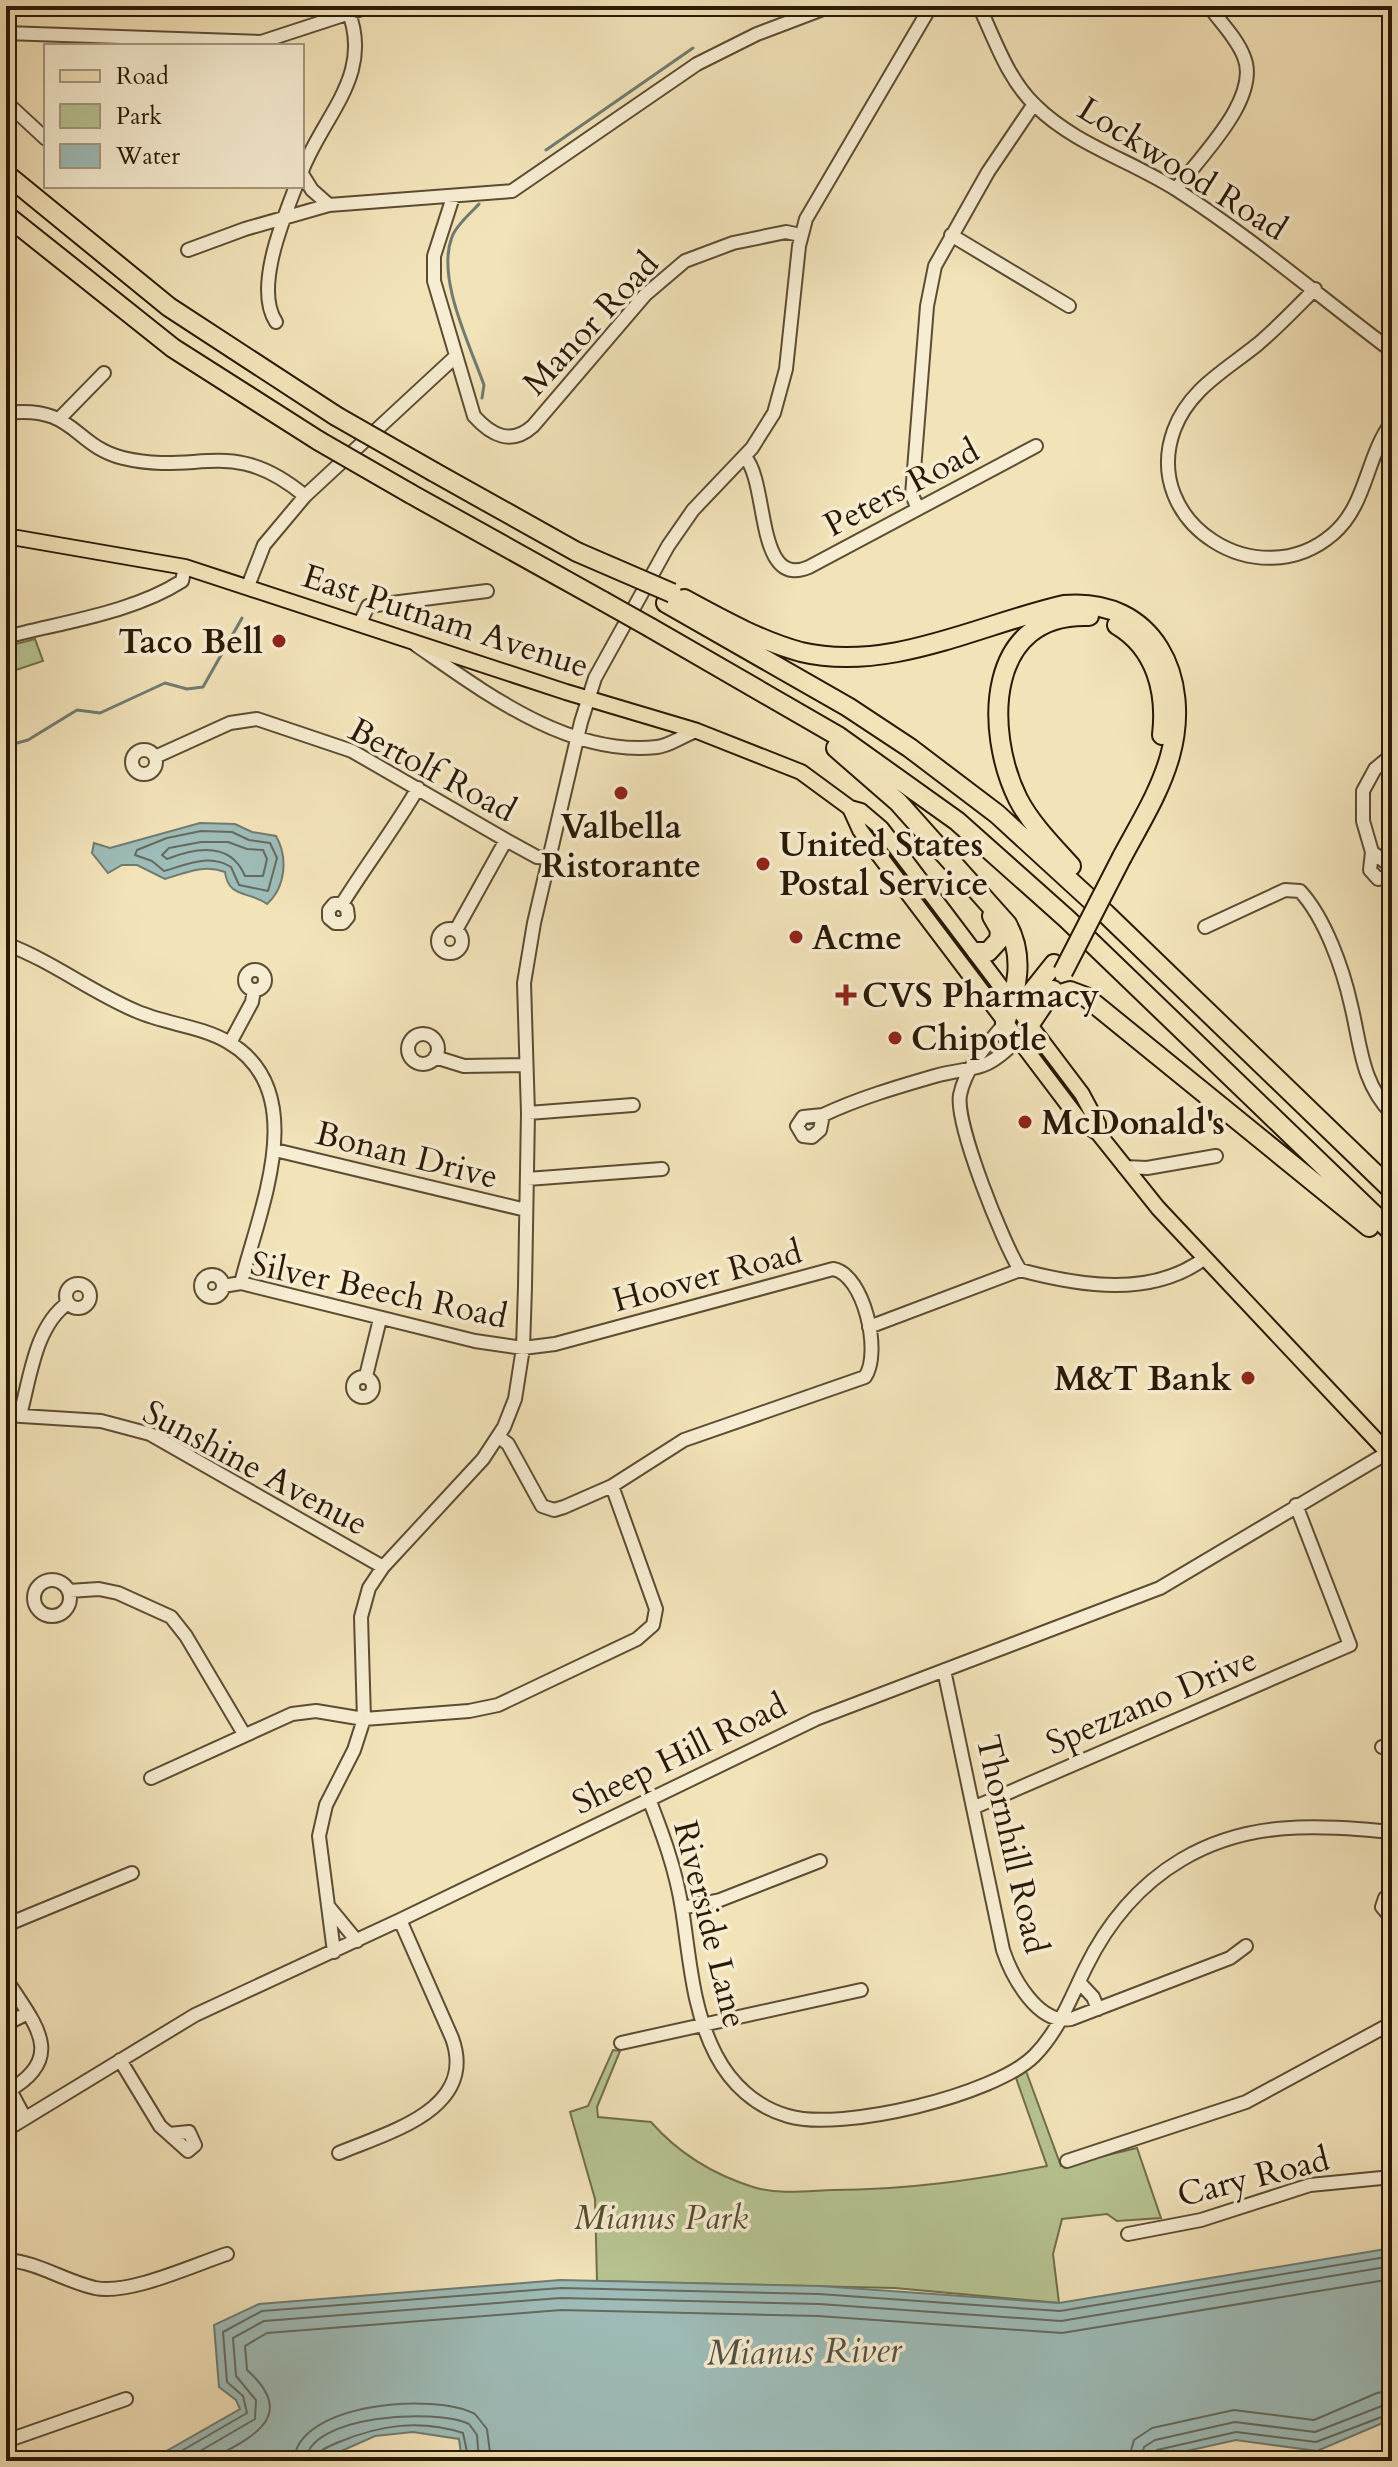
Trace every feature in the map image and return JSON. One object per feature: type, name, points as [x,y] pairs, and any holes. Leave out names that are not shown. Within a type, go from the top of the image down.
[{"type":"highway","points":[[6,174],[160,300],[229,349],[336,416],[577,552],[669,598],[764,639],[830,657],[886,653],[1064,605],[1089,604],[1123,614],[1144,629],[1160,649],[1170,671],[1176,706],[1166,768],[1118,853],[1059,968],[1048,998],[1030,1024]]},
{"type":"highway","points":[[6,215],[173,348],[319,441],[651,628],[868,756],[985,844],[1392,1232]]},
{"type":"highway","points":[[669,598],[848,707],[920,755],[1025,838],[1392,1190]]},
{"type":"highway","points":[[1118,853],[1158,755],[1163,719],[1160,686],[1149,655],[1126,631],[1099,618],[1066,617],[1033,632],[1007,665],[997,710],[1003,758],[1017,797],[1033,822],[1157,964]]},
{"type":"highway","points":[[743,681],[870,775],[1002,917],[1014,939],[1018,963],[1016,1004]]},
{"type":"highway","points":[[958,868],[1000,930],[995,947],[984,953],[977,952]]},
{"type":"highway","points":[[1005,1023],[1016,1004],[1059,968]]},
{"type":"highway","points":[[1048,998],[1070,991],[1086,997],[1373,1231],[1392,1242]]},
{"type":"main road","name":"East Putnam Avenue","points":[[6,536],[185,567],[588,699],[697,731],[787,765],[818,783],[850,808],[861,811],[881,828],[1082,1094],[1098,1124],[1098,1133]]},
{"type":"main road","name":"East Putnam Avenue","points":[[850,808],[860,830],[1081,1122],[1098,1133],[1205,1258],[1391,1453]]},
{"type":"main road","points":[[1017,1040],[1030,1024]]},
{"type":"street","points":[[6,33],[242,44],[275,40],[348,9],[389,6]]},
{"type":"street","points":[[188,250],[329,205],[512,191],[697,64],[757,34],[831,6]]},
{"type":"street","points":[[345,1946],[329,1907],[318,1846],[322,1818],[354,1750],[364,1719],[361,1617],[369,1588],[383,1567],[446,1503],[498,1436],[515,1399],[523,1348],[527,1179],[525,973],[588,699],[623,623],[680,527],[745,457],[767,426],[782,392],[801,235],[818,194],[931,6]]},
{"type":"street","name":"Lockwood Road","points":[[979,6],[1009,70],[1034,104],[1058,124],[1176,189],[1259,245],[1392,351]]},
{"type":"street","points":[[1176,189],[1234,115],[1246,91],[1244,56],[1209,6]]},
{"type":"street","points":[[304,168],[353,75],[355,40],[348,9]]},
{"type":"street","points":[[6,102],[44,137]]},
{"type":"street","points":[[918,509],[912,495],[927,306],[935,266],[951,235],[1034,104]]},
{"type":"street","points":[[304,176],[312,190],[329,205]]},
{"type":"street","points":[[276,322],[271,312],[269,278],[284,217],[295,188]]},
{"type":"street","points":[[248,586],[264,545],[305,496],[455,357],[433,265],[453,197]]},
{"type":"street","name":"Manor Road","points":[[455,357],[474,416],[490,431],[516,437],[549,408],[645,295],[685,261],[746,240],[786,232],[801,235]]},
{"type":"street","points":[[951,235],[1069,306]]},
{"type":"street","points":[[1315,289],[1187,403],[1170,445],[1171,475],[1180,503],[1199,530],[1232,552],[1273,558],[1302,553],[1331,536],[1351,515],[1376,448],[1392,422]]},
{"type":"street","points":[[60,418],[104,373]]},
{"type":"street","points":[[6,413],[36,411],[60,418],[123,458],[149,461],[209,459],[258,465],[305,496]]},
{"type":"street","name":"Peters Road","points":[[745,457],[755,473],[773,553],[778,564],[791,572],[809,567],[1036,446]]},
{"type":"street","points":[[6,637],[101,612],[164,591],[182,581],[185,567]]},
{"type":"street","points":[[360,623],[368,606],[487,591]]},
{"type":"street","points":[[407,639],[472,683],[553,730],[577,739],[653,748],[697,731]]},
{"type":"street","name":"Bertolf Road","points":[[155,757],[230,723],[257,719],[352,751],[537,857],[550,858]]},
{"type":"street","points":[[1392,755],[1375,769],[1363,791],[1363,821],[1372,852],[1369,864],[1373,875],[1384,880],[1392,875]]},
{"type":"street","points":[[342,904],[371,857],[388,839],[418,788]]},
{"type":"street","points":[[456,930],[506,840]]},
{"type":"street","points":[[1372,852],[1392,867]]},
{"type":"street","points":[[1205,927],[1285,890],[1300,891],[1323,930],[1347,989],[1365,1076],[1376,1097],[1392,1114]]},
{"type":"street","points":[[6,944],[29,953],[137,1012],[230,1043],[254,1065],[269,1089],[277,1135],[241,1283]]},
{"type":"street","points":[[230,1043],[252,1002],[254,990]]},
{"type":"street","points":[[1005,1023],[969,1072],[959,1101],[963,1124],[1020,1270]]},
{"type":"street","points":[[823,1115],[846,1104],[940,1075],[981,1068],[1017,1040]]},
{"type":"street","points":[[435,1057],[464,1066],[526,1065]]},
{"type":"street","points":[[528,1113],[633,1105]]},
{"type":"street","name":"Bonan Drive","points":[[275,1150],[526,1210]]},
{"type":"street","points":[[1124,1167],[1147,1168],[1216,1156]]},
{"type":"street","points":[[527,1179],[662,1169]]},
{"type":"street","points":[[869,1327],[1020,1270],[1077,1284],[1114,1285],[1184,1272],[1205,1258]]},
{"type":"street","name":"Hoover Road","points":[[523,1348],[566,1341],[833,1269],[845,1272],[854,1281],[869,1327],[872,1361],[865,1377],[684,1440],[612,1486]]},
{"type":"street","name":"Silver Beech Road","points":[[223,1286],[241,1283],[380,1319],[523,1348]]},
{"type":"street","points":[[20,1415],[43,1335],[56,1313],[68,1303]]},
{"type":"street","points":[[366,1376],[380,1319]]},
{"type":"street","name":"Sunshine Avenue","points":[[6,1415],[101,1421],[150,1434],[383,1567]]},
{"type":"street","points":[[151,1778],[292,1714],[316,1711],[364,1719],[469,1711],[498,1705],[644,1633],[656,1617],[654,1600],[612,1486],[564,1507],[548,1509],[536,1500],[508,1444],[498,1436]]},
{"type":"street","name":"Sheep Hill Road","points":[[15,2125],[195,2015],[400,1920],[839,1708],[1160,1588],[1296,1505],[1391,1453]]},
{"type":"street","name":"Spezzano Drive","points":[[975,1807],[1350,1645],[1296,1505]]},
{"type":"street","points":[[69,1591],[89,1588],[118,1593],[171,1617],[186,1636],[244,1734]]},
{"type":"street","name":"Thornhill Road","points":[[944,1670],[1007,1961],[1026,1994],[1060,2020]]},
{"type":"street","name":"Riverside Lane","points":[[649,1799],[668,1848],[682,1908],[692,1986],[703,2024],[726,2071],[752,2098],[790,2117],[823,2121],[904,2107],[991,2085],[1029,2061],[1060,2020],[1103,1936],[1127,1905],[1163,1872],[1201,1849],[1245,1832],[1277,1826],[1392,1832]]},
{"type":"street","points":[[682,1908],[720,1900],[820,1861]]},
{"type":"street","points":[[6,1925],[132,1873]]},
{"type":"street","points":[[1392,1893],[1385,1898],[1382,1907],[1392,1919]]},
{"type":"street","points":[[329,1907],[345,1946]]},
{"type":"street","points":[[339,2153],[410,2123],[437,2105],[458,2071],[458,2055],[438,2000],[400,1920]]},
{"type":"street","points":[[1060,2020],[1098,2009],[1230,1958],[1246,1946]]},
{"type":"street","points":[[6,1979],[43,2038],[43,2059],[26,2079],[8,2091],[15,2125]]},
{"type":"street","name":"Thornhill Road","points":[[1079,1982],[1093,1997],[1098,2009]]},
{"type":"street","points":[[621,2043],[861,1990]]},
{"type":"street","points":[[6,2024],[28,2013]]},
{"type":"street","points":[[1067,2161],[1246,2102],[1392,2023]]},
{"type":"street","points":[[120,2060],[152,2115],[169,2134]]},
{"type":"street","points":[[6,2111],[15,2125]]},
{"type":"street","name":"Cary Road","points":[[1128,2234],[1201,2220],[1310,2185],[1392,2177]]},
{"type":"street","points":[[6,2260],[24,2262],[86,2286],[111,2289],[227,2254]]},
{"type":"street","points":[[6,2441],[126,2399]]},
{"type":"green space","points":[[35,639],[43,661],[16,670],[8,646]]},
{"type":"green space","name":"Mianus Park","points":[[613,2050],[620,2051],[597,2107],[598,2117],[651,2122],[673,2144],[710,2169],[753,2187],[782,2192],[914,2186],[1047,2166],[1016,2078],[1026,2071],[1061,2166],[1137,2148],[1161,2218],[1117,2221],[1107,2214],[1062,2219],[1053,2254],[1059,2303],[895,2288],[597,2281],[595,2199],[570,2112],[588,2106]]},
{"type":"water","points":[[200,823],[235,824],[252,832],[276,836],[282,853],[283,872],[278,889],[267,904],[235,890],[230,886],[225,872],[202,869],[165,879],[137,865],[122,865],[108,873],[92,853],[94,843],[110,848]]},
{"type":"water","name":"Mianus River","points":[[1392,2248],[1392,2419],[1317,2451],[1236,2440],[1142,2461],[462,2461],[459,2439],[413,2432],[375,2436],[319,2461],[149,2461],[240,2409],[236,2400],[219,2387],[214,2325],[259,2304],[560,2280],[820,2286],[1059,2303]]},
{"type":"waterway","points":[[546,150],[693,48]]},
{"type":"waterway","points":[[479,204],[452,237],[448,272],[457,311],[484,385],[482,398]]},
{"type":"waterway","points":[[6,746],[28,740],[77,710],[100,713],[165,683],[187,689],[203,687],[242,618]]},
{"type":"place","name":"Taco Bell","points":[[279,641]]},
{"type":"place","name":"Valbella Ristorante","points":[[621,793]]},
{"type":"place","name":"United States Postal Service","points":[[763,864]]},
{"type":"place","name":"Acme","points":[[796,937]]},
{"type":"place","name":"CVS Pharmacy","points":[[846,995]]},
{"type":"place","name":"Chipotle","points":[[895,1038]]},
{"type":"place","name":"McDonald's","points":[[1025,1122]]},
{"type":"place","name":"M&T Bank","points":[[1248,1378]]}]
